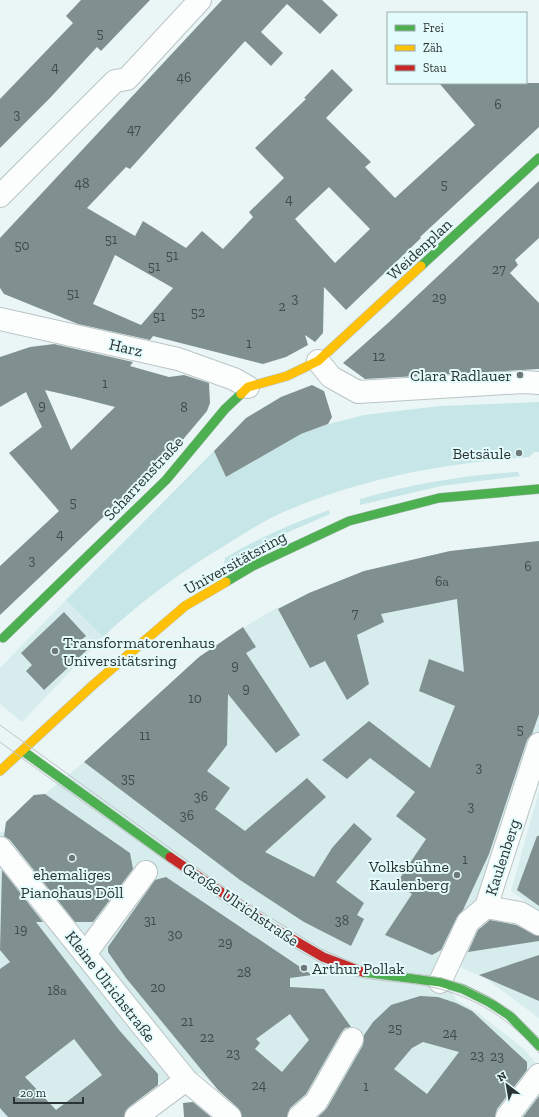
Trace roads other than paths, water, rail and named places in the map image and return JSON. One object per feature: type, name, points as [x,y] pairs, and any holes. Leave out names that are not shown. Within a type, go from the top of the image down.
[{"type":"street","points":[[0,196],[115,81],[126,79],[200,0]]},
{"type":"street","name":"Weidenplan","points":[[318,362],[539,158]]},
{"type":"street","name":"Harz","points":[[0,318],[178,359],[234,379],[248,387]]},
{"type":"street","points":[[318,362],[331,377],[358,392],[539,382]]},
{"type":"street","name":"Scharrenstraße","points":[[3,638],[166,480],[225,409],[248,387],[287,376],[318,362]]},
{"type":"street","name":"Universitätsring","points":[[0,770],[23,751],[93,685],[185,606],[253,566],[349,521],[439,498],[539,489]]},
{"type":"street","name":"Kaulenberg","points":[[440,982],[468,922],[486,907],[539,744]]},
{"type":"street","name":"Große Ulrichstraße","points":[[23,751],[187,869],[275,929],[322,957],[367,974],[440,982],[463,989],[489,1002],[509,1015],[539,1046]]},
{"type":"street","name":"Kleine Ulrichstraße","points":[[0,848],[186,1080],[230,1117]]},
{"type":"street","points":[[85,954],[146,872]]},
{"type":"street","points":[[486,907],[520,913],[539,924]]},
{"type":"street","points":[[299,1117],[316,1102],[352,1038]]},
{"type":"street","points":[[507,1117],[539,1075]]},
{"type":"street","points":[[136,1117],[186,1080]]},
{"type":"tram line","points":[[0,725],[236,896],[321,949],[363,967],[442,978],[461,984],[496,1001],[515,1014],[539,1038]]},
{"type":"tram line","points":[[0,742],[217,897],[259,926],[303,953],[325,965],[347,974],[369,979],[433,987],[468,999],[483,1006],[513,1027],[539,1053]]},
{"type":"place","name":"Clara Radlauer","points":[[520,375]]},
{"type":"place","name":"Betsäule","points":[[519,453]]},
{"type":"place","name":"Transformatorenhaus Universitätsring","points":[[55,651]]},
{"type":"place","name":"ehemaliges Pianohaus Döll","points":[[72,858]]},
{"type":"place","name":"Volksbühne Kaulenberg","points":[[457,875]]},
{"type":"place","name":"Arthur Pollak","points":[[304,968]]}]
